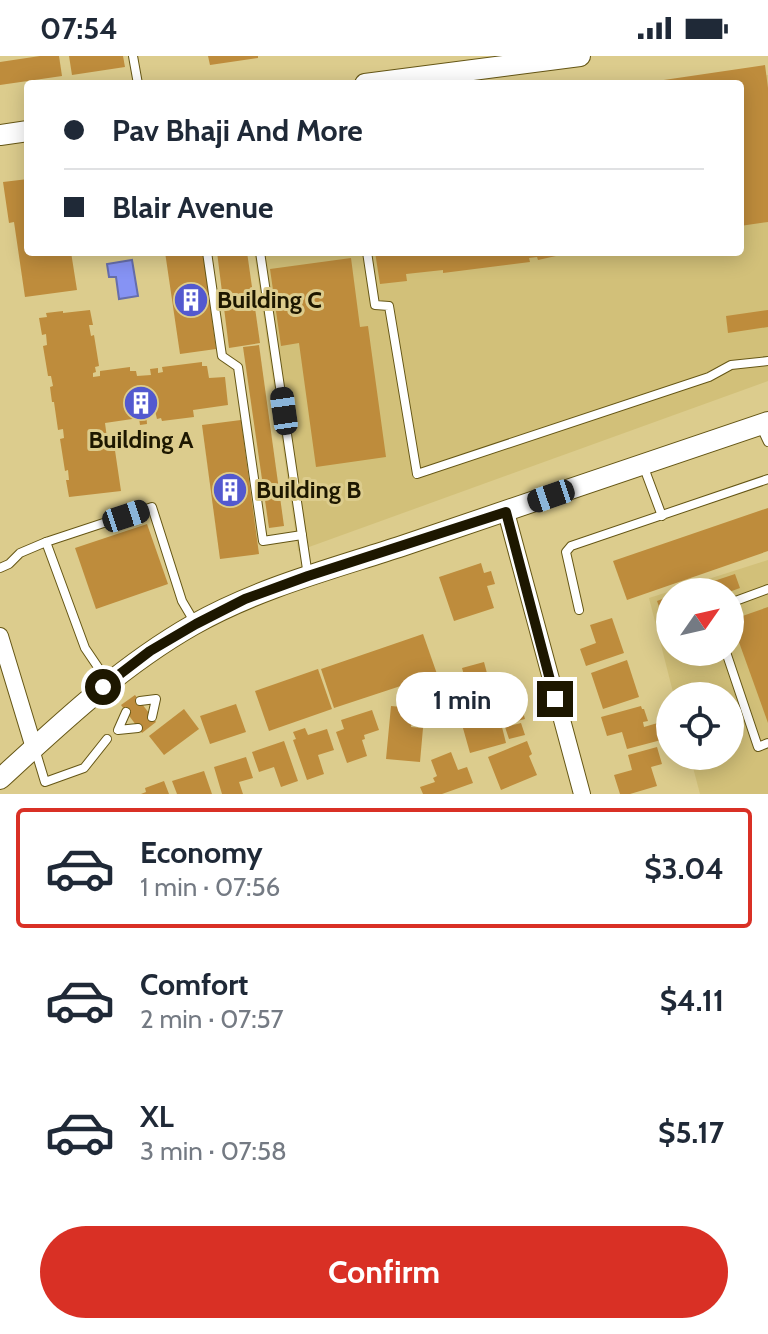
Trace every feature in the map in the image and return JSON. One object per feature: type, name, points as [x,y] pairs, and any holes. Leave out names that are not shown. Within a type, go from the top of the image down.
[{"type":"street","points":[[387,80],[483,63],[580,56]]},
{"type":"street","points":[[0,135],[24,132]]},
{"type":"street","points":[[0,779],[108,683],[150,651],[245,599],[643,465],[765,429]]},
{"type":"street","points":[[506,512],[582,794]]},
{"type":"street","points":[[0,636],[34,748]]},
{"type":"lane","points":[[133,56],[137,80]]},
{"type":"lane","points":[[208,256],[222,356],[238,367],[263,541],[302,535]]},
{"type":"lane","points":[[261,256],[308,576]]},
{"type":"lane","points":[[368,256],[375,305],[389,306],[417,474],[709,377],[731,365],[768,361]]},
{"type":"lane","points":[[643,465],[662,516]]},
{"type":"lane","points":[[579,610],[566,552],[571,546],[768,479]]},
{"type":"lane","points":[[0,568],[20,553],[46,542],[152,507],[182,601],[196,624]]},
{"type":"lane","points":[[46,542],[85,648],[108,683]]},
{"type":"lane","points":[[744,598],[768,589]]},
{"type":"lane","points":[[731,666],[758,747],[768,743]]},
{"type":"lane","points":[[140,701],[156,699],[152,717]]},
{"type":"lane","points":[[126,712],[118,730],[138,728]]},
{"type":"lane","points":[[34,748],[45,782],[84,768],[107,739]]},
{"type":"shaded area","points":[[768,75],[768,381],[298,551],[255,256],[744,256],[744,80],[731,80]]},
{"type":"shaded area","points":[[768,560],[768,794],[700,794],[694,770],[744,770],[744,682],[670,682],[666,666],[744,666],[744,578],[712,578]]},
{"type":"shaded area","points":[[656,596],[656,625],[649,598]]},
{"type":"water","points":[[132,260],[138,296],[119,299],[116,277],[109,277],[107,264]]},
{"type":"building","points":[[59,56],[62,76],[0,85],[0,62]]},
{"type":"building","points":[[69,56],[123,56],[125,67],[72,75]]},
{"type":"building","points":[[208,56],[258,56],[258,58],[210,65]]},
{"type":"building","points":[[765,65],[768,88],[768,222],[744,225],[744,80],[664,80]]},
{"type":"building","points":[[24,179],[24,256],[72,256],[77,290],[25,297],[14,222],[9,223],[3,182]]},
{"type":"building","name":"Building C","points":[[166,256],[204,256],[216,349],[180,354]]},
{"type":"building","points":[[218,256],[248,256],[260,343],[229,348]]},
{"type":"building","points":[[376,256],[556,256],[443,273],[443,270],[406,274],[407,281],[380,284]]},
{"type":"building","points":[[351,258],[360,327],[368,326],[386,457],[316,467],[299,343],[281,346],[270,269]]},
{"type":"building","name":"Building A","points":[[90,310],[93,325],[89,325],[91,336],[94,335],[99,366],[95,367],[93,377],[100,376],[100,371],[130,367],[130,371],[136,371],[137,376],[151,375],[150,369],[158,368],[158,373],[163,372],[162,367],[202,362],[202,366],[207,366],[209,378],[225,377],[228,405],[193,410],[194,417],[162,421],[161,418],[157,419],[155,411],[146,412],[147,424],[140,425],[139,418],[105,423],[107,438],[113,437],[121,491],[69,497],[68,470],[65,471],[60,439],[64,438],[63,429],[58,430],[50,387],[53,386],[51,376],[48,376],[43,346],[47,345],[46,334],[42,335],[39,318],[47,317],[46,313]]},
{"type":"building","points":[[768,310],[768,327],[728,333],[726,316]]},
{"type":"building","points":[[259,345],[284,526],[269,528],[243,347]]},
{"type":"building","name":"Building B","points":[[241,420],[259,554],[220,559],[202,425]]},
{"type":"building","points":[[768,508],[768,551],[690,578],[656,578],[656,590],[627,600],[613,561]]},
{"type":"building","points":[[147,524],[168,584],[96,609],[75,548]]},
{"type":"building","points":[[481,563],[484,573],[491,571],[495,584],[487,586],[494,608],[454,621],[439,577]]},
{"type":"building","points":[[768,607],[768,723],[744,656],[744,615]]},
{"type":"building","points":[[612,618],[624,653],[586,666],[580,649],[596,643],[590,625]]},
{"type":"building","points":[[423,634],[437,674],[334,708],[321,669]]},
{"type":"building","points":[[627,660],[639,697],[603,709],[591,673]]},
{"type":"building","points":[[484,662],[491,679],[509,675],[514,692],[472,703],[462,668]]},
{"type":"building","points":[[318,669],[332,709],[269,731],[255,691]]},
{"type":"building","points":[[135,695],[156,722],[142,733],[121,705]]},
{"type":"building","points":[[519,698],[525,719],[502,727],[506,743],[470,753],[459,714]]},
{"type":"building","points":[[236,704],[246,732],[210,744],[200,716]]},
{"type":"building","points":[[391,706],[413,708],[411,727],[423,728],[420,762],[386,759]]},
{"type":"building","points":[[641,706],[648,721],[643,722],[644,727],[656,723],[656,741],[627,749],[622,732],[607,736],[601,717]]},
{"type":"building","points":[[184,709],[199,729],[164,755],[149,736]]},
{"type":"building","points":[[372,710],[379,730],[364,735],[365,739],[362,740],[367,756],[347,763],[336,732],[344,729],[341,720]]},
{"type":"building","points":[[521,723],[525,735],[509,739],[505,727]]},
{"type":"building","points":[[305,728],[308,735],[327,729],[334,750],[318,755],[324,774],[307,780],[293,740],[296,739],[293,732]]},
{"type":"building","points":[[284,741],[298,781],[281,787],[274,767],[259,772],[252,752]]},
{"type":"building","points":[[527,741],[537,775],[501,790],[488,757]]},
{"type":"building","points":[[656,747],[656,766],[651,767],[657,786],[620,794],[614,775],[632,770],[628,755]]},
{"type":"building","points":[[451,752],[458,770],[467,767],[473,783],[442,794],[423,794],[420,787],[435,782],[433,778],[437,776],[431,760]]},
{"type":"building","points":[[246,757],[253,778],[239,782],[243,794],[222,794],[214,767]]},
{"type":"building","points":[[204,771],[212,794],[177,794],[172,781]]},
{"type":"building","points":[[164,781],[169,794],[141,794],[146,792],[145,788]]},
{"type":"place","name":"Building C","points":[[191,300]]},
{"type":"place","name":"Building A","points":[[141,403]]},
{"type":"place","name":"Building B","points":[[230,490]]},
{"type":"route","points":[[103,687],[150,651],[245,599],[506,512],[555,699]]}]
